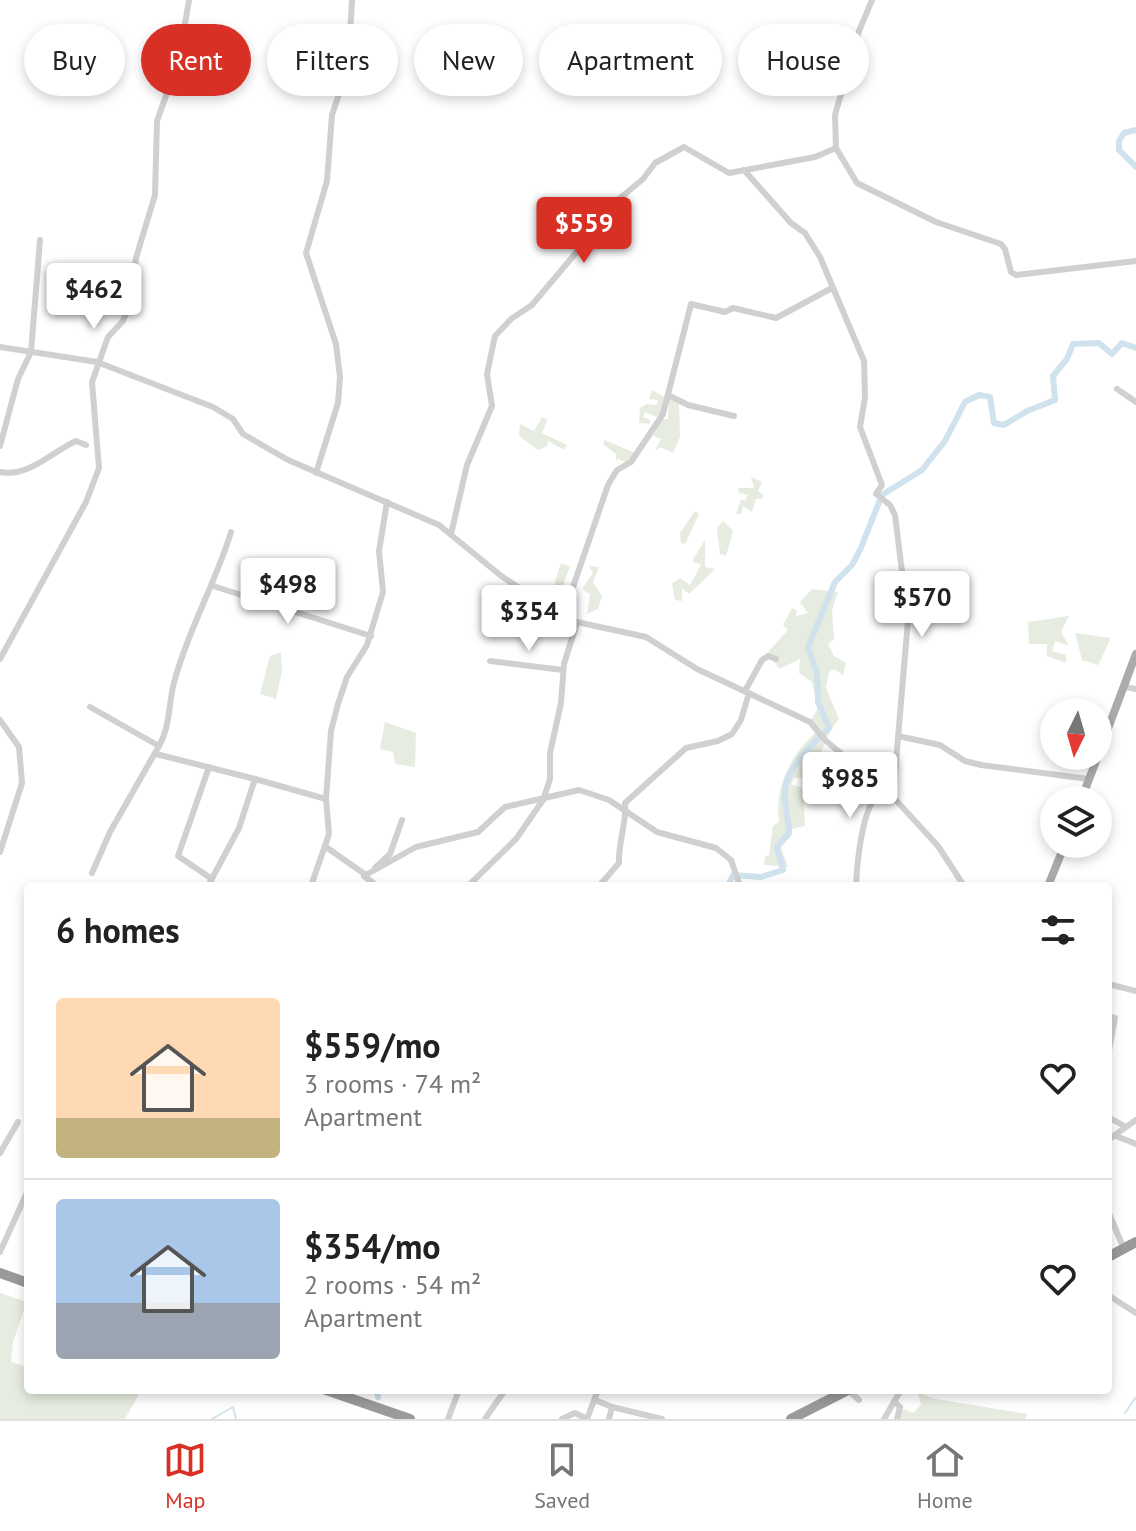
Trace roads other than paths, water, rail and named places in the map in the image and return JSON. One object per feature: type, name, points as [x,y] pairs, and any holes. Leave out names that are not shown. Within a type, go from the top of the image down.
[{"type":"highway","points":[[1112,1255],[1136,1242]]},
{"type":"highway","points":[[0,1273],[24,1282]]},
{"type":"highway","points":[[337,1394],[404,1417]]},
{"type":"highway","points":[[796,1418],[841,1394]]},
{"type":"main road","points":[[1112,720],[1133,673],[1136,654]]},
{"type":"main road","points":[[1086,786],[1092,770]]},
{"type":"main road","points":[[1048,882],[1057,858]]},
{"type":"street","points":[[0,659],[95,482],[101,455],[91,393],[97,362],[108,337],[123,321],[130,303],[136,258],[155,195],[157,121],[179,59],[189,0]]},
{"type":"street","points":[[316,473],[338,403],[340,377],[336,344],[306,253],[327,181],[332,115],[348,67],[352,0]]},
{"type":"street","points":[[872,0],[859,31],[835,115],[836,148],[857,183],[936,222],[1001,244],[1011,272],[1016,275],[1136,261]]},
{"type":"street","points":[[451,534],[467,465],[492,406],[487,374],[495,336],[511,319],[532,305],[591,235],[607,209],[643,179],[655,163],[684,147],[729,173],[815,157],[836,148]]},
{"type":"street","points":[[744,170],[791,223],[805,233],[820,257],[864,361],[867,379],[860,427],[882,485],[876,494],[890,505],[895,515],[908,620],[893,797]]},
{"type":"street","points":[[0,446],[18,379],[31,352],[40,240]]},
{"type":"street","points":[[560,614],[608,485],[617,470],[631,462],[663,414],[691,304],[725,312],[733,308],[776,318],[832,288]]},
{"type":"street","points":[[0,347],[97,362],[213,407],[233,419],[258,444],[316,473],[421,515],[451,534],[520,590],[560,614],[577,622],[646,637],[697,669],[810,722],[825,740],[893,797],[943,853],[961,882]]},
{"type":"street","points":[[1117,389],[1136,402]]},
{"type":"street","points":[[668,395],[688,405],[734,416]]},
{"type":"street","points":[[0,472],[21,470],[42,462],[76,441],[86,445]]},
{"type":"street","points":[[312,882],[326,847],[331,731],[347,677],[371,636],[383,592],[379,551],[387,502]]},
{"type":"street","points":[[92,873],[110,832],[156,754],[167,727],[175,678],[213,586],[231,532]]},
{"type":"street","points":[[213,586],[371,636]]},
{"type":"street","points":[[472,882],[516,839],[543,800],[550,779],[552,737],[561,703],[563,670],[577,622]]},
{"type":"street","points":[[603,882],[618,866],[625,803],[686,748],[718,741],[732,734],[741,720],[747,692],[762,660],[768,656],[776,659]]},
{"type":"street","points":[[490,661],[563,670]]},
{"type":"street","points":[[1125,687],[1136,689]]},
{"type":"street","points":[[90,707],[159,746]]},
{"type":"street","points":[[0,720],[19,747],[22,783],[0,852]]},
{"type":"street","points":[[898,736],[940,745],[965,761],[981,765],[1088,779]]},
{"type":"street","points":[[156,754],[326,799]]},
{"type":"street","points":[[209,767],[178,856],[212,879]]},
{"type":"street","points":[[210,882],[239,828],[255,779]]},
{"type":"street","points":[[364,876],[416,847],[478,832],[505,807],[583,790],[625,809],[657,832],[716,848],[736,868],[739,882]]},
{"type":"street","points":[[857,882],[866,819],[875,795],[883,790]]},
{"type":"street","points":[[364,876],[390,854],[402,820]]},
{"type":"street","points":[[326,847],[372,882]]},
{"type":"street","points":[[1112,985],[1136,991]]},
{"type":"street","points":[[1112,1119],[1126,1127]]},
{"type":"street","points":[[1112,1138],[1136,1120]]},
{"type":"street","points":[[0,1153],[18,1122]]},
{"type":"street","points":[[1116,1136],[1136,1144]]},
{"type":"street","points":[[0,1252],[24,1199]]},
{"type":"street","points":[[1112,1220],[1124,1249]]},
{"type":"street","points":[[1112,1258],[1119,1266]]},
{"type":"street","points":[[1112,1298],[1136,1313]]},
{"type":"street","points":[[448,1419],[457,1394]]},
{"type":"street","points":[[485,1419],[502,1394]]},
{"type":"street","points":[[562,1419],[575,1413],[587,1419],[597,1394]]},
{"type":"street","points":[[852,1394],[859,1400]]},
{"type":"street","points":[[884,1419],[898,1394]]},
{"type":"street","points":[[595,1400],[662,1419]]},
{"type":"street","points":[[894,1401],[900,1407],[897,1419]]},
{"type":"street","points":[[609,1419],[612,1407]]},
{"type":"waterway","points":[[1136,130],[1124,133],[1119,141],[1119,150],[1136,167]]},
{"type":"waterway","points":[[730,882],[733,875],[761,877],[783,870],[777,847],[789,833],[785,794],[787,780],[802,756],[829,728],[818,702],[817,673],[808,647],[835,582],[852,565],[860,550],[882,495],[922,470],[945,441],[965,402],[979,395],[990,397],[994,423],[1004,425],[1027,411],[1055,400],[1053,376],[1067,359],[1073,344],[1099,343],[1112,354],[1122,343],[1136,348]]},
{"type":"waterway","points":[[1125,1413],[1136,1397]]},
{"type":"waterway","points":[[212,1419],[233,1407],[236,1419]]}]
